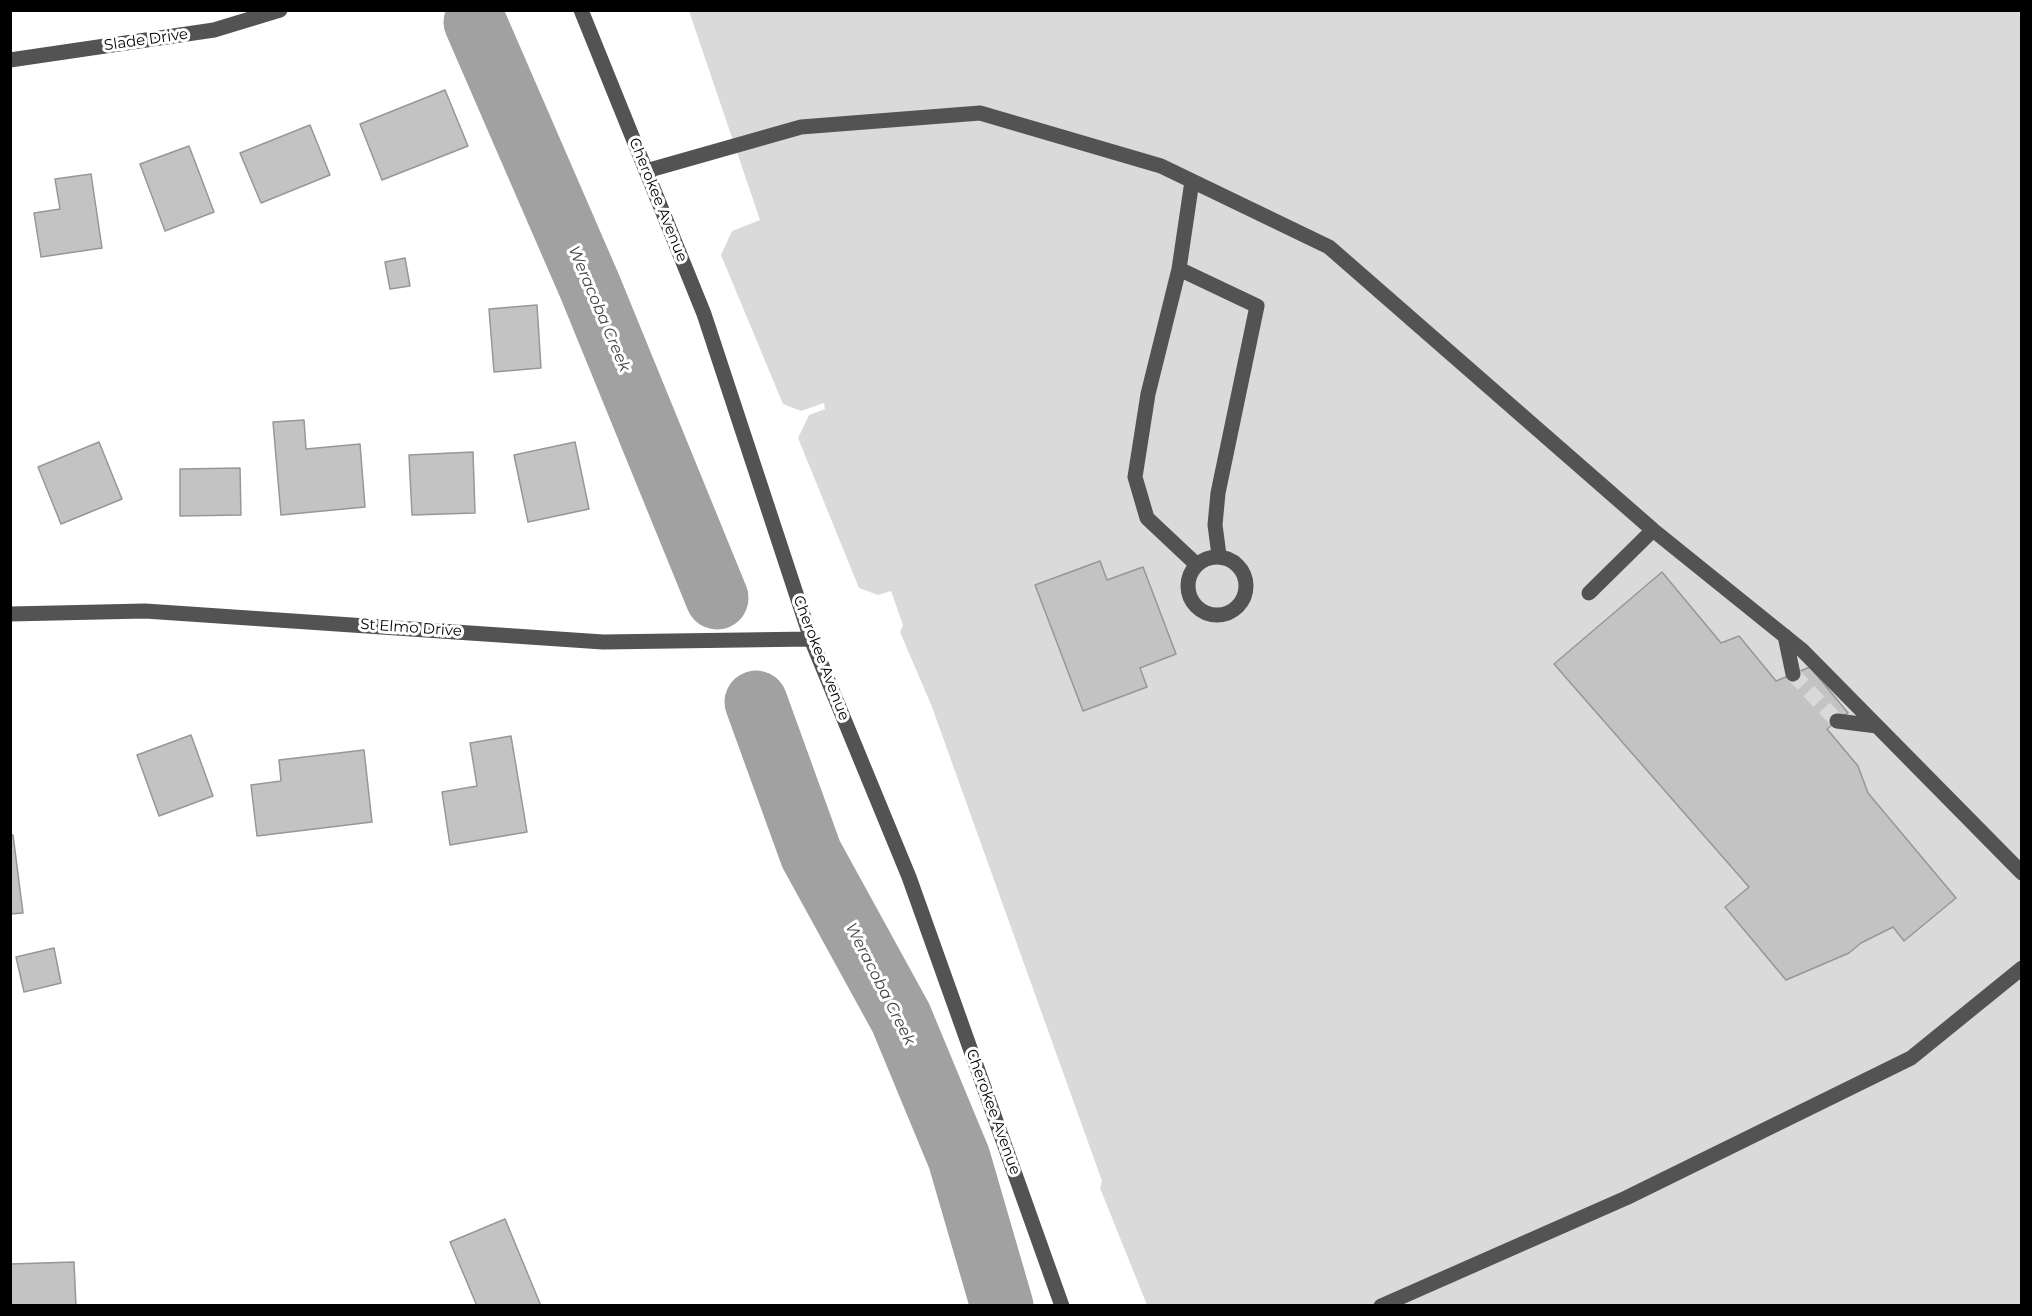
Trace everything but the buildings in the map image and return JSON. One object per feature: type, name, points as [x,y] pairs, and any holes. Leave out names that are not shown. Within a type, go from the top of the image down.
[{"type":"street","name":"Slade Drive","points":[[10,60],[214,30],[280,10]]},
{"type":"street","name":"Cherokee Avenue","points":[[581,10],[704,314],[811,639],[909,877],[1062,1305]]},
{"type":"street","points":[[646,171],[801,127],[980,113],[1161,166],[1329,247],[1653,530],[1785,636],[2022,873]]},
{"type":"street","points":[[1192,181],[1179,269],[1148,394],[1135,477],[1147,518],[1197,565]]},
{"type":"street","points":[[1179,269],[1257,306],[1218,494],[1215,525],[1219,555]]},
{"type":"street","points":[[1589,593],[1653,530]]},
{"type":"street","points":[[1219,555],[1234,562],[1245,578],[1244,597],[1230,612],[1212,615],[1196,606],[1188,591],[1188,581],[1197,565],[1219,555]]},
{"type":"street","name":"St Elmo Drive","points":[[10,614],[145,611],[603,642],[811,639]]},
{"type":"street","points":[[1785,636],[1793,674]]},
{"type":"street","points":[[1837,721],[1877,726]]},
{"type":"street","points":[[1381,1305],[1626,1198],[1911,1058],[2022,968]]},
{"type":"shaded area","points":[[689,11],[2021,11],[2021,1305],[1147,1305],[1100,1188],[1102,1181],[932,707],[900,632],[903,625],[891,591],[878,595],[859,588],[798,438],[809,415],[825,409],[824,403],[801,411],[783,404],[721,255],[732,231],[760,220]]},
{"type":"waterway","name":"Weracoba Creek","points":[[475,22],[590,287],[717,598]]},
{"type":"waterway","name":"Weracoba Creek","points":[[756,702],[811,854],[901,1018],[959,1158],[1002,1306]]},
{"type":"tunnel","points":[[1793,674],[1837,721]]}]
